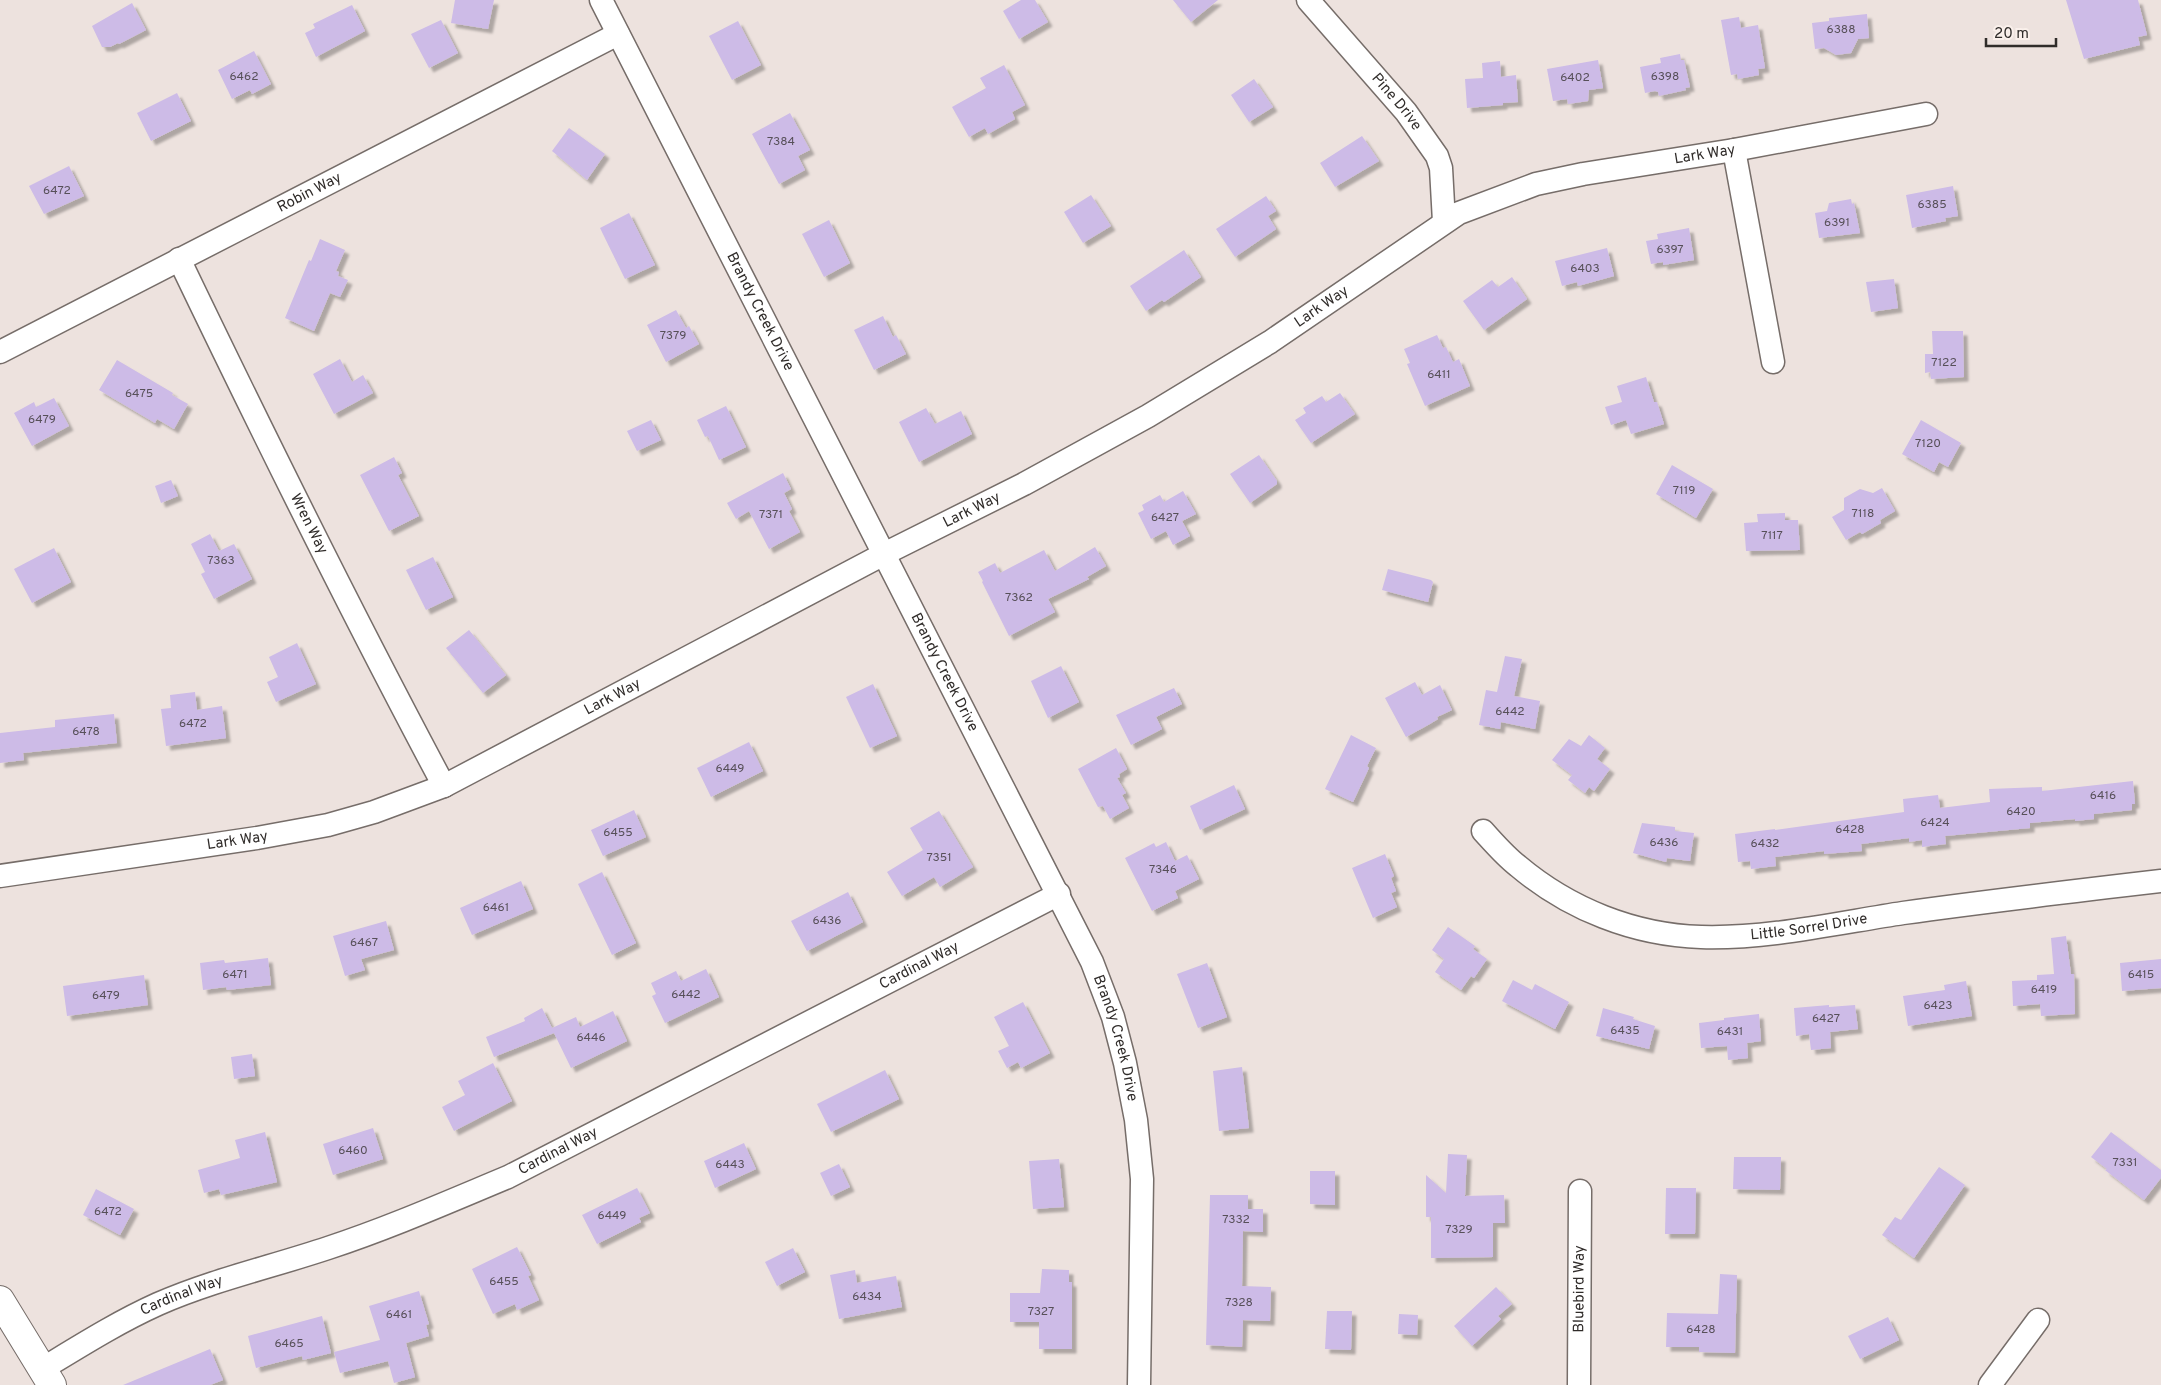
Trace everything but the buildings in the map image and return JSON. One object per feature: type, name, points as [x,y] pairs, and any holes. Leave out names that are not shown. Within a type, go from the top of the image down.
[{"type":"main road","points":[[0,1300],[47,1377]]},
{"type":"street","name":"Brandy Creek Drive","points":[[601,0],[1059,894],[1092,962],[1112,1017],[1125,1062],[1136,1120],[1142,1179],[1139,1385]]},
{"type":"street","name":"Pine Drive","points":[[1308,0],[1406,112],[1437,156],[1441,168],[1444,222]]},
{"type":"street","name":"Robin Way","points":[[0,352],[618,34]]},
{"type":"street","name":"Lark Way","points":[[0,876],[258,838],[328,825],[374,812],[444,786],[884,554],[1024,484],[1148,416],[1270,342],[1444,222],[1459,214],[1536,184],[1583,174],[1734,150],[1926,114]]},
{"type":"street","points":[[1734,150],[1773,362]]},
{"type":"street","name":"Wren Way","points":[[179,259],[281,472],[380,666],[444,786]]},
{"type":"street","name":"Little Sorrel Drive","points":[[1483,831],[1517,866],[1549,889],[1584,909],[1622,924],[1660,933],[1700,937],[1749,935],[2015,898],[2161,881]]},
{"type":"street","name":"Cardinal Way","points":[[47,1377],[116,1325],[159,1304],[214,1282],[327,1248],[419,1215],[508,1177],[1059,894]]},
{"type":"street","name":"Bluebird Way","points":[[1578,1385],[1580,1192]]},
{"type":"street","points":[[1990,1385],[2038,1320]]}]
